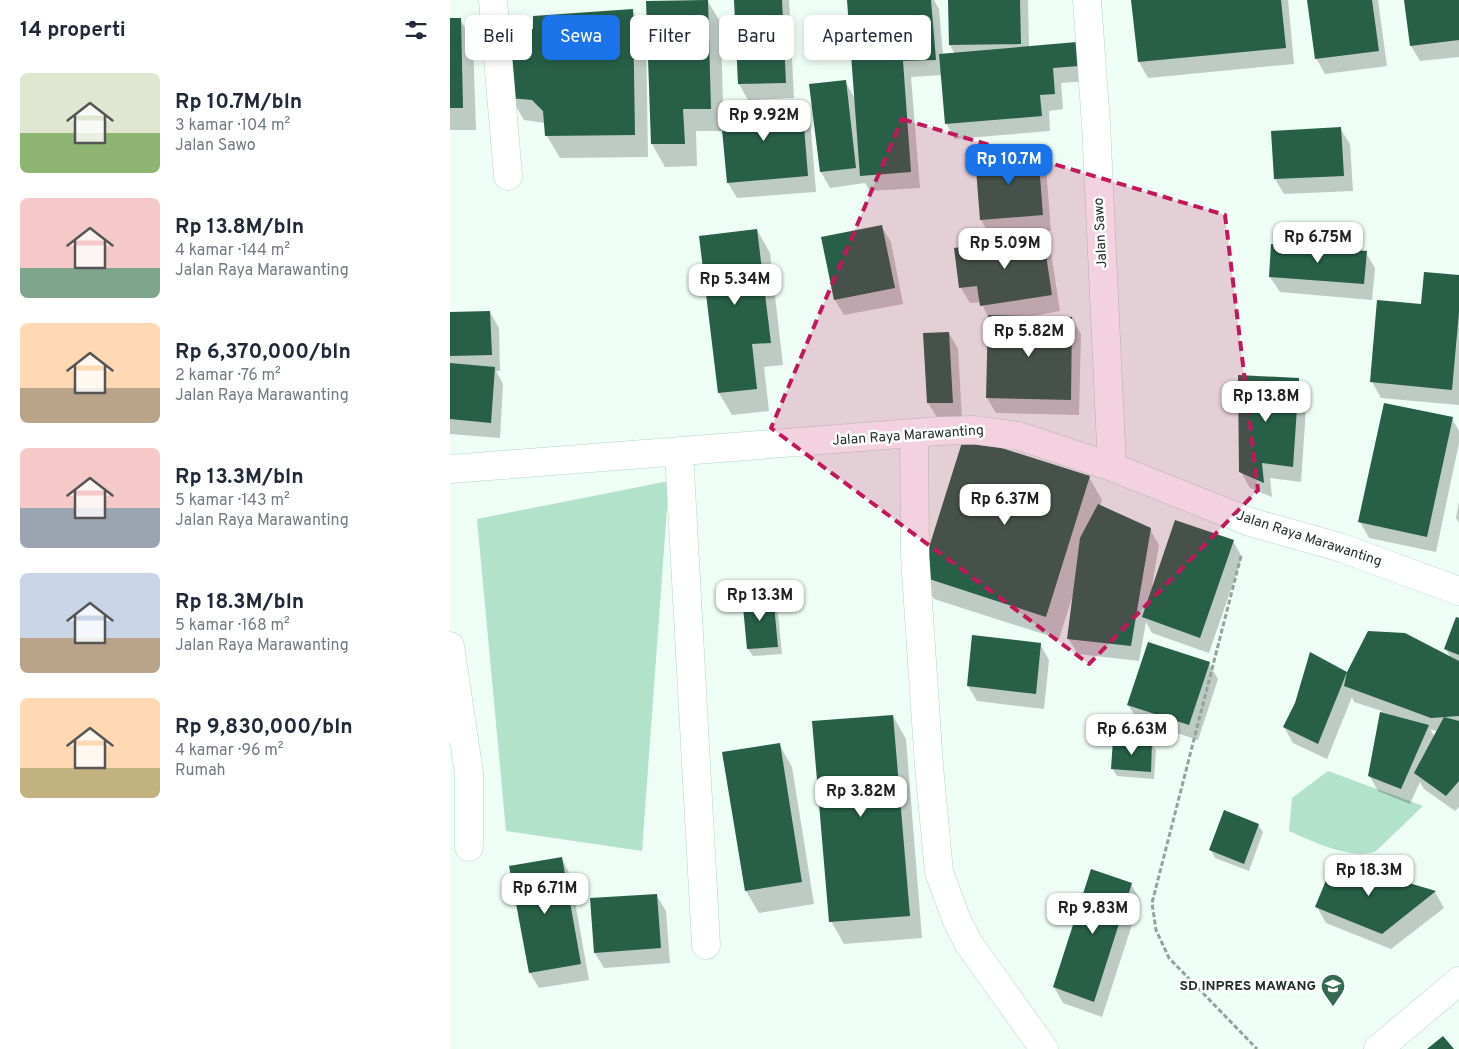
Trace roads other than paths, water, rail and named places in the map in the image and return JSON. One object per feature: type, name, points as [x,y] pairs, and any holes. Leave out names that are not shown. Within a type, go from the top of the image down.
[{"type":"street","points":[[493,0],[508,176]]},
{"type":"street","name":"Jalan Sawo","points":[[1087,0],[1096,124],[1112,467]]},
{"type":"street","name":"Jalan Raya Marawanting","points":[[450,469],[966,430],[995,431],[1019,436],[1112,467],[1250,522],[1339,547],[1459,591]]},
{"type":"street","points":[[914,435],[915,557],[929,766],[939,872],[957,921],[969,944],[1044,1049]]},
{"type":"street","points":[[679,452],[706,946]]},
{"type":"street","points":[[450,646],[469,773],[469,847]]},
{"type":"street","points":[[1378,1049],[1459,981]]},
{"type":"place","name":"SD INPRES MAWANG","points":[[1333,1007]]}]
